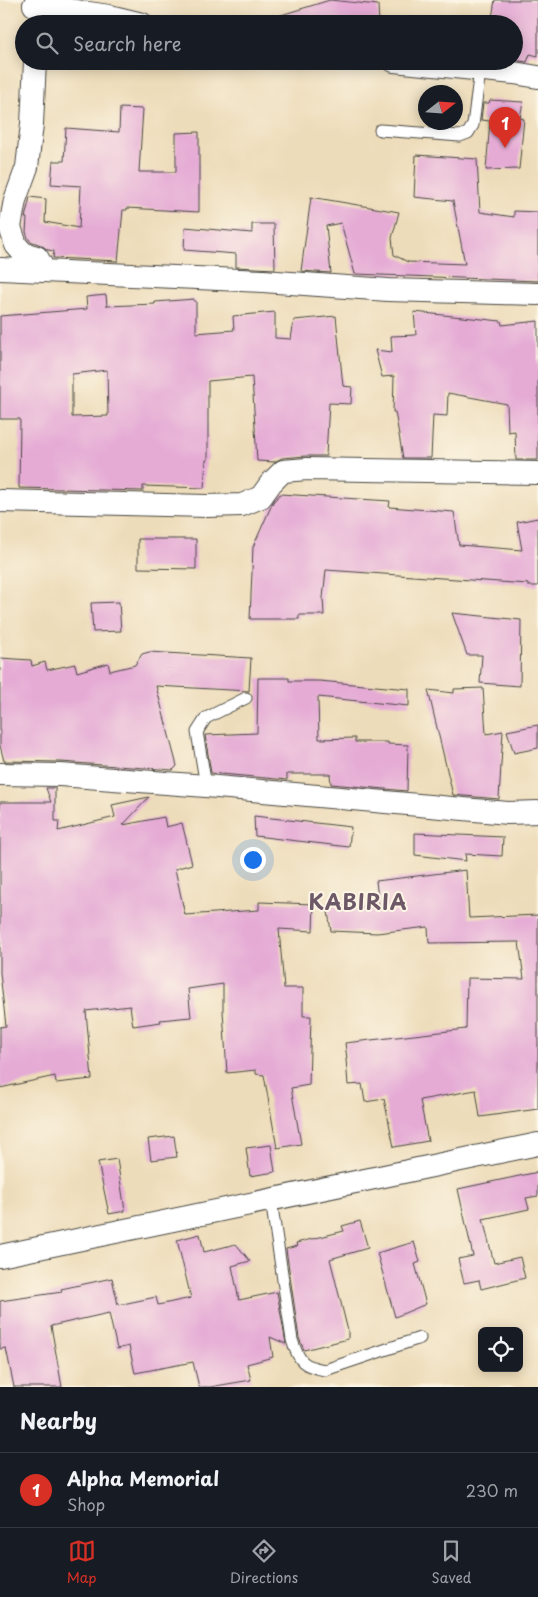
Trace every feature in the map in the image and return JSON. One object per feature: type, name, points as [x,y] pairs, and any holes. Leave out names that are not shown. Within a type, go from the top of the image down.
[{"type":"street","points":[[33,10],[96,15]]},
{"type":"street","points":[[35,70],[32,124],[27,167],[15,200],[10,228],[16,245],[22,253],[37,257],[41,264],[41,271]]},
{"type":"street","points":[[480,70],[514,73],[538,78]]},
{"type":"street","points":[[0,269],[263,281],[388,290],[538,294]]},
{"type":"street","points":[[0,501],[197,506],[242,505],[261,498],[271,483],[283,471],[307,469],[538,473]]},
{"type":"street","points":[[0,774],[60,775],[499,812],[538,812]]},
{"type":"street","points":[[0,1256],[538,1144]]},
{"type":"lane","points":[[380,130],[460,136],[468,132],[473,125],[480,70]]},
{"type":"lane","points":[[206,786],[197,732],[206,718],[246,698]]},
{"type":"lane","points":[[271,1200],[292,1340],[297,1356],[309,1367],[325,1370],[420,1338]]},
{"type":"building","points":[[330,0],[378,5],[379,15],[281,15]]},
{"type":"building","points":[[495,0],[538,0],[538,56],[530,54],[527,62],[523,61],[523,15],[492,15]]},
{"type":"building","points":[[490,100],[523,102],[520,118],[524,119],[519,169],[486,170],[490,121],[481,120],[483,103],[489,103]]},
{"type":"building","points":[[120,108],[143,109],[139,172],[176,172],[176,133],[199,132],[199,212],[127,208],[127,210],[123,210],[118,261],[53,258],[54,251],[30,241],[28,238],[26,232],[27,218],[25,218],[30,197],[46,199],[45,222],[79,228],[81,186],[51,184],[53,161],[64,161],[66,128],[119,132]]},
{"type":"building","points":[[416,155],[477,159],[480,212],[514,217],[514,211],[538,212],[538,281],[355,274],[341,223],[326,226],[331,273],[301,271],[311,197],[399,212],[392,238],[394,255],[408,262],[465,264],[453,201],[414,197]]},
{"type":"building","points":[[252,224],[274,224],[275,269],[236,267],[236,254],[184,250],[185,227],[252,233]]},
{"type":"building","points":[[106,295],[107,306],[155,304],[155,302],[194,299],[193,301],[196,301],[196,333],[234,330],[233,316],[275,312],[275,338],[291,339],[294,320],[336,316],[343,386],[352,387],[351,404],[329,403],[326,456],[282,458],[274,462],[257,461],[252,377],[208,381],[208,460],[206,460],[204,488],[143,486],[143,491],[19,488],[20,419],[0,419],[0,316],[87,309],[86,297]],"holes":[[[107,370],[108,416],[72,417],[72,374]]]},
{"type":"building","points":[[414,312],[501,321],[502,325],[538,321],[538,460],[516,460],[515,431],[508,432],[507,404],[448,393],[447,416],[433,415],[431,458],[403,458],[395,412],[393,412],[394,376],[382,377],[375,350],[392,352],[391,336],[416,335]]},
{"type":"building","points":[[280,494],[390,501],[389,507],[454,512],[459,545],[522,550],[517,522],[538,518],[538,586],[326,570],[323,598],[324,615],[299,615],[299,619],[250,619],[253,547],[273,502]]},
{"type":"building","points":[[138,539],[196,539],[196,569],[138,568]]},
{"type":"building","points":[[119,602],[121,631],[93,632],[91,603]]},
{"type":"building","points":[[452,613],[521,620],[520,686],[480,683],[482,655],[467,655]]},
{"type":"building","points":[[149,652],[251,658],[249,691],[156,686],[177,766],[173,770],[61,762],[4,761],[0,746],[0,658],[31,660],[32,666],[45,662],[47,670],[75,664],[77,672],[108,663],[110,671],[135,665],[142,654]]},
{"type":"building","points":[[258,678],[289,678],[289,681],[319,681],[409,689],[409,706],[318,697],[319,739],[355,738],[355,742],[388,742],[388,744],[408,745],[407,791],[331,784],[330,774],[287,774],[287,780],[211,773],[205,735],[257,733]]},
{"type":"building","points":[[483,688],[486,734],[503,731],[499,799],[453,795],[428,690],[454,693],[454,689]]},
{"type":"building","points":[[538,725],[538,748],[514,753],[507,731]]},
{"type":"building","points":[[46,788],[55,788],[55,821],[59,821],[58,831],[115,817],[112,805],[149,797],[123,825],[164,817],[166,827],[182,823],[192,864],[175,869],[185,915],[259,910],[259,902],[314,904],[313,931],[279,929],[284,988],[303,988],[303,1016],[311,1016],[309,1085],[291,1088],[301,1144],[277,1148],[264,1075],[256,1074],[256,1070],[227,1073],[223,984],[188,989],[191,1017],[160,1020],[161,1022],[133,1026],[130,1006],[86,1011],[92,1079],[56,1083],[55,1076],[0,1088],[0,1027],[6,1026],[0,973],[0,802],[51,802]]},
{"type":"building","points":[[254,816],[351,827],[349,847],[255,836]]},
{"type":"building","points":[[415,833],[503,837],[502,856],[465,854],[466,861],[415,855]]},
{"type":"building","points":[[466,870],[469,918],[538,915],[538,1109],[480,1117],[476,1090],[420,1100],[428,1141],[394,1147],[384,1099],[365,1102],[362,1084],[348,1085],[345,1043],[466,1029],[467,978],[524,979],[519,942],[429,943],[428,927],[377,933],[331,931],[327,905],[379,907],[376,881]]},
{"type":"building","points":[[174,1136],[177,1157],[151,1160],[148,1139]]},
{"type":"building","points":[[271,1145],[275,1172],[250,1176],[246,1148]]},
{"type":"building","points":[[117,1159],[125,1211],[109,1214],[98,1162]]},
{"type":"building","points":[[538,1172],[538,1196],[526,1198],[529,1209],[483,1219],[494,1263],[520,1257],[525,1278],[481,1289],[479,1280],[464,1283],[458,1259],[473,1256],[458,1189]]},
{"type":"building","points":[[360,1221],[368,1248],[330,1259],[348,1331],[348,1339],[304,1350],[299,1338],[286,1249],[297,1246],[296,1243],[344,1231],[342,1226]]},
{"type":"building","points":[[200,1234],[204,1252],[236,1244],[250,1261],[232,1266],[239,1300],[277,1292],[286,1344],[270,1337],[273,1357],[247,1364],[251,1380],[199,1387],[193,1362],[135,1373],[129,1346],[117,1349],[109,1313],[51,1326],[62,1387],[14,1387],[6,1348],[0,1349],[0,1301],[62,1292],[61,1289],[112,1278],[118,1305],[156,1297],[158,1305],[191,1298],[177,1240]]},
{"type":"building","points":[[414,1242],[420,1262],[415,1264],[426,1304],[395,1317],[377,1253]]},
{"type":"place","name":"Alpha Memorial","points":[[505,148]]},
{"type":"district","name":"KABIRIA","points":[[358,903]]}]
